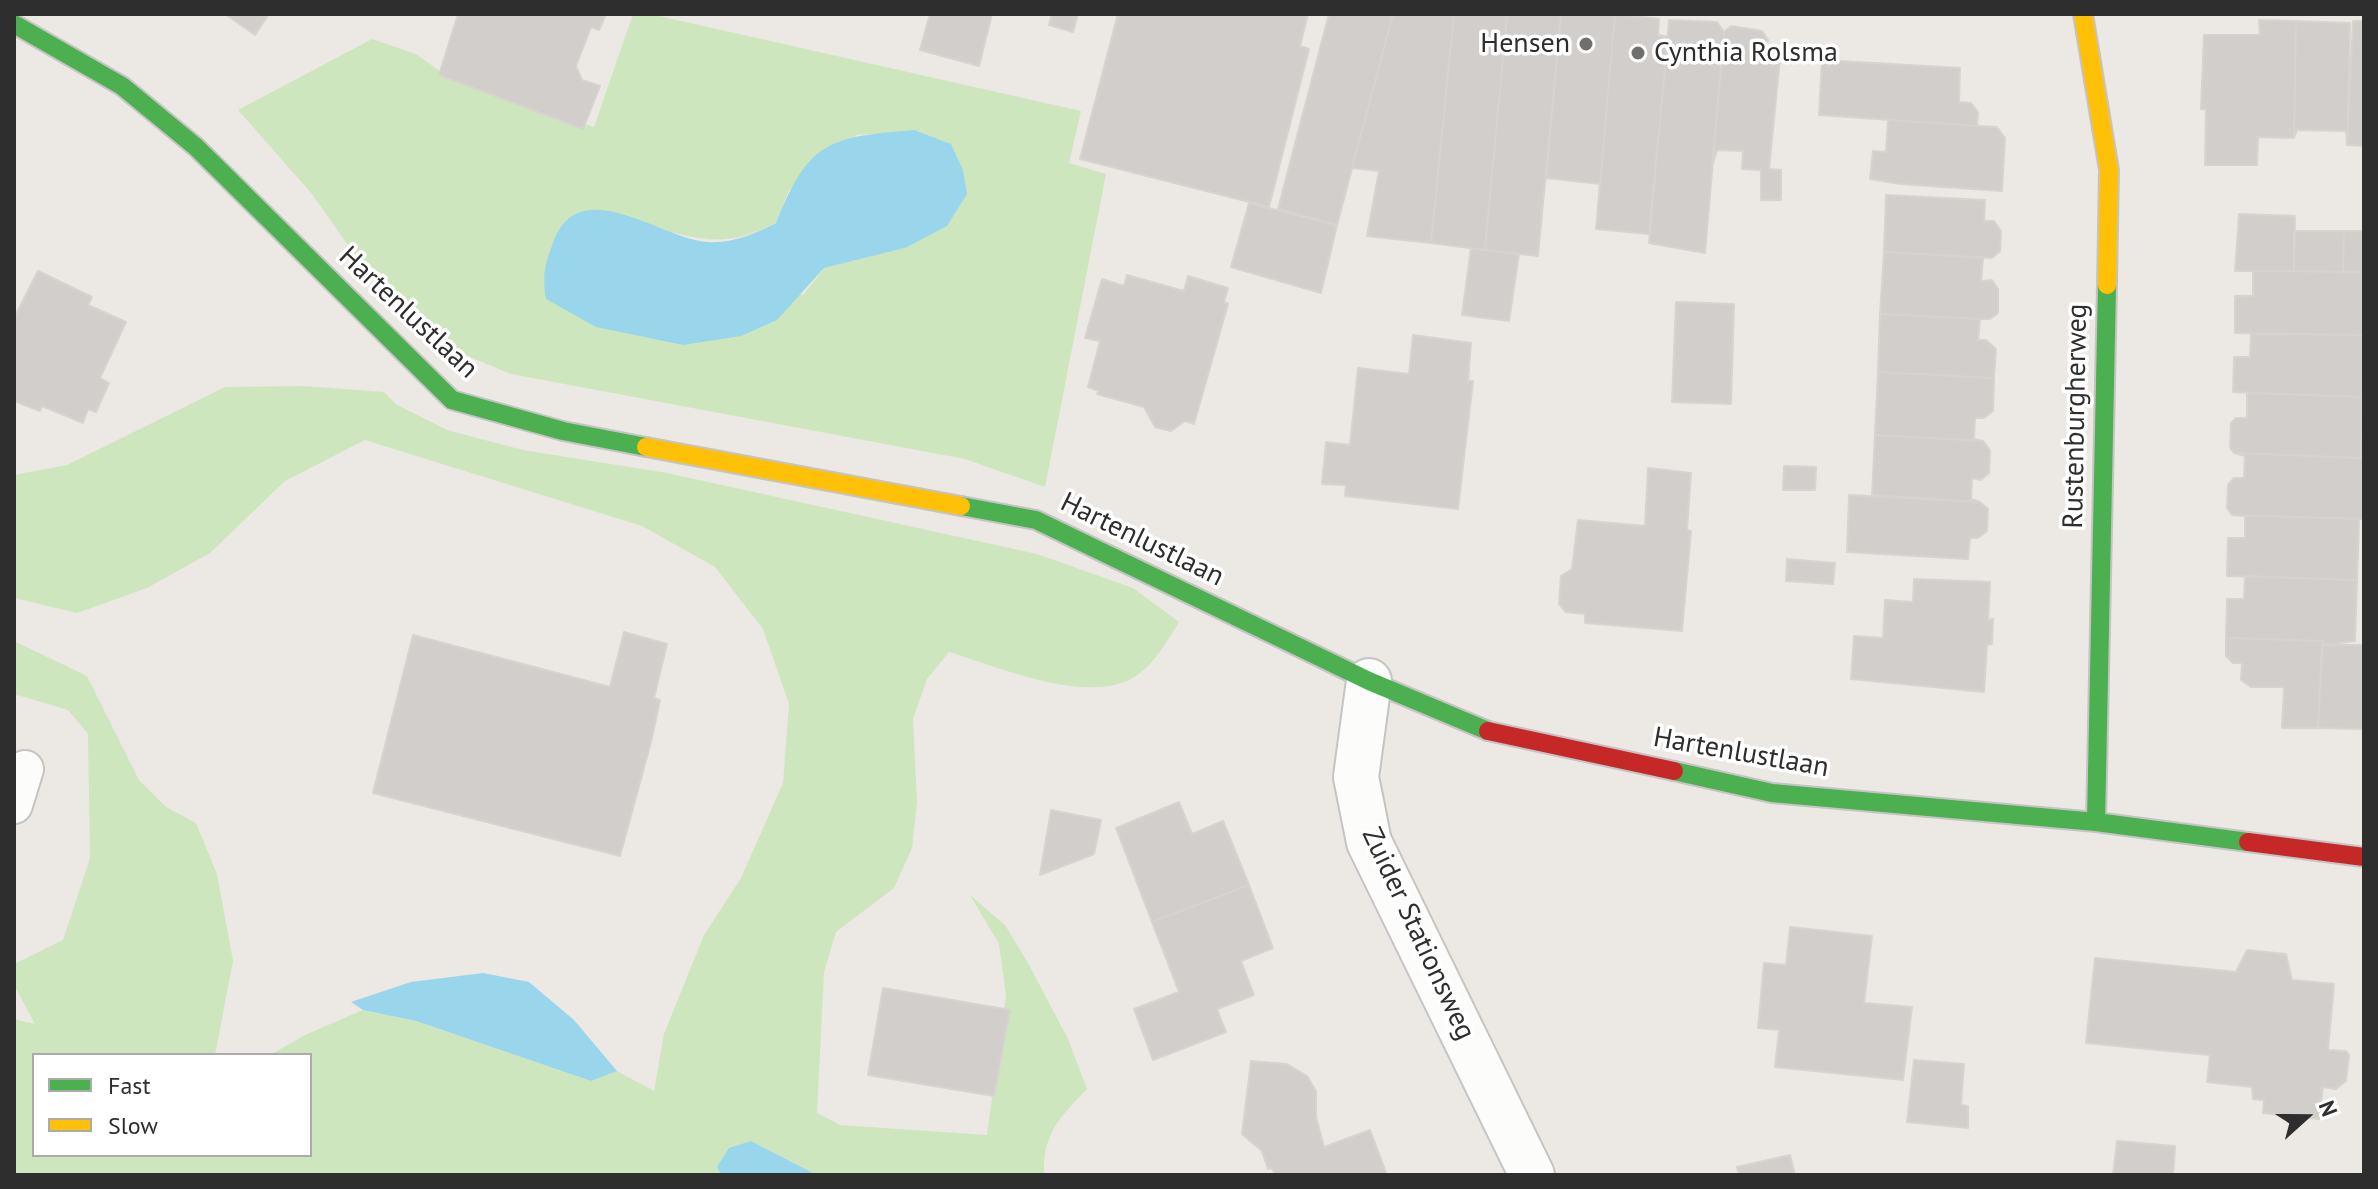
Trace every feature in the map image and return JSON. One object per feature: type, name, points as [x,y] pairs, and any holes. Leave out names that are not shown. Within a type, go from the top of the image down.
[{"type":"street","name":"Rustenburgherweg","points":[[2083,14],[2109,170],[2096,822]]},
{"type":"street","name":"Hartenlustlaan","points":[[14,24],[122,86],[196,147],[452,400],[563,431],[1036,520],[1369,681],[1476,728],[1772,793],[2096,822],[2364,857]]},
{"type":"street","name":"Zuider Stationsweg","points":[[1369,681],[1356,777],[1369,842],[1532,1175]]},
{"type":"lane","points":[[14,805],[25,769]]},
{"type":"green space","points":[[633,14],[650,14],[1081,111],[1069,163],[1106,174],[1045,487],[965,459],[511,374],[429,340],[390,305],[312,194],[238,110],[372,39],[416,54],[448,77],[594,127]],"holes":[[[915,131],[950,144],[905,248],[824,268],[803,295],[659,229],[718,240],[745,235],[776,223],[789,190],[857,135]]]},
{"type":"green space","points":[[303,386],[384,392],[397,405],[447,430],[523,450],[667,473],[1037,554],[1133,588],[1179,622],[1142,671],[1125,682],[1105,686],[1083,687],[1037,679],[949,652],[927,679],[913,719],[917,802],[912,848],[894,888],[836,932],[824,972],[817,1113],[840,1125],[987,1135],[1006,995],[999,944],[970,895],[1005,925],[1068,1039],[1087,1089],[1061,1117],[1050,1137],[1044,1175],[817,1175],[751,1141],[717,1167],[721,1175],[14,1175],[14,1019],[35,1024],[14,985],[14,964],[63,940],[90,858],[88,734],[68,710],[14,694],[14,641],[87,676],[139,780],[166,807],[196,823],[217,874],[233,961],[215,1053],[32,1053],[32,1157],[312,1157],[312,1053],[274,1053],[305,1035],[363,1010],[416,1021],[591,1081],[617,1071],[654,1091],[664,1034],[704,935],[741,878],[783,783],[789,704],[763,629],[715,567],[642,526],[365,440],[285,481],[210,553],[147,588],[77,613],[14,598],[14,475],[67,465],[225,387]]},
{"type":"water","points":[[914,130],[951,144],[963,170],[967,194],[947,226],[905,248],[824,268],[777,320],[741,336],[683,345],[596,327],[546,299],[545,269],[554,240],[566,221],[583,211],[602,210],[623,214],[706,242],[734,240],[776,223],[800,174],[826,148],[862,136]]},
{"type":"water","points":[[483,973],[529,982],[574,1020],[617,1071],[591,1081],[416,1021],[363,1010],[351,1002],[411,982]]},
{"type":"water","points":[[751,1141],[817,1175],[721,1175],[717,1167],[729,1148]]},
{"type":"building","points":[[225,14],[269,14],[255,35]]},
{"type":"building","points":[[458,14],[606,14],[599,30],[591,27],[576,66],[582,80],[600,86],[583,129],[439,75]]},
{"type":"building","points":[[930,14],[992,14],[979,66],[920,50]]},
{"type":"building","points":[[1052,14],[1078,14],[1073,32],[1049,25]]},
{"type":"building","points":[[1118,14],[1308,14],[1300,46],[1309,49],[1269,207],[1080,159]]},
{"type":"building","points":[[1329,14],[1393,14],[1337,225],[1278,209]]},
{"type":"building","points":[[1393,14],[1454,14],[1431,243],[1367,236],[1379,171],[1352,168]]},
{"type":"building","points":[[1454,14],[1507,14],[1485,250],[1431,243]]},
{"type":"building","points":[[1507,14],[1561,14],[1538,256],[1485,250]]},
{"type":"building","points":[[1561,14],[1615,14],[1600,184],[1546,178]]},
{"type":"building","points":[[1615,14],[1659,19],[1658,35],[1668,37],[1649,234],[1596,229]]},
{"type":"building","points":[[1669,20],[1717,22],[1724,32],[1705,253],[1649,243]]},
{"type":"building","points":[[2259,20],[2296,21],[2294,138],[2258,137],[2257,165],[2205,165],[2206,109],[2201,109],[2204,35],[2260,35]]},
{"type":"building","points":[[2296,21],[2350,23],[2347,145],[2346,131],[2297,130],[2294,138]]},
{"type":"building","points":[[2353,21],[2364,21],[2364,146],[2347,145]]},
{"type":"building","points":[[1731,26],[1762,31],[1768,40],[1766,48],[1781,49],[1769,169],[1781,170],[1781,200],[1761,200],[1761,170],[1742,169],[1743,151],[1717,150],[1712,166],[1724,32]]},
{"type":"building","points":[[1822,60],[1960,68],[1959,102],[1971,103],[1978,112],[1977,126],[1819,115]]},
{"type":"building","points":[[1888,120],[1997,127],[2005,138],[2002,191],[1870,179],[1873,151],[1886,152]]},
{"type":"building","points":[[1886,195],[1985,200],[1984,221],[1994,221],[2001,231],[2000,251],[1992,258],[1884,252]]},
{"type":"building","points":[[1249,203],[1337,225],[1321,293],[1231,267]]},
{"type":"building","points":[[2239,214],[2295,216],[2294,271],[2235,271]]},
{"type":"building","points":[[2294,231],[2344,231],[2343,272],[2294,271]]},
{"type":"building","points":[[2344,231],[2364,231],[2364,272],[2343,272]]},
{"type":"building","points":[[1471,248],[1519,254],[1509,321],[1462,315]]},
{"type":"building","points":[[1884,252],[1983,258],[1981,281],[1992,280],[1998,289],[1998,313],[1990,319],[1880,314]]},
{"type":"building","points":[[38,271],[92,297],[88,305],[126,322],[100,378],[109,383],[96,412],[88,409],[83,423],[42,406],[40,411],[14,401],[14,318]]},
{"type":"building","points":[[2253,271],[2364,272],[2364,335],[2235,333],[2235,296],[2253,296]]},
{"type":"building","points":[[1127,275],[1184,291],[1188,276],[1228,288],[1224,302],[1228,304],[1194,424],[1185,421],[1171,431],[1155,427],[1144,407],[1097,394],[1099,391],[1088,387],[1100,341],[1085,338],[1102,279],[1124,286]]},
{"type":"building","points":[[1676,302],[1734,304],[1731,404],[1672,402]]},
{"type":"building","points":[[1880,314],[1980,319],[1978,340],[1986,340],[1996,349],[1994,378],[1878,372]]},
{"type":"building","points":[[2251,334],[2364,335],[2362,397],[2233,392],[2234,357],[2250,357]]},
{"type":"building","points":[[1413,335],[1471,343],[1468,381],[1473,381],[1458,509],[1345,496],[1346,485],[1322,484],[1326,442],[1350,445],[1358,368],[1409,374]]},
{"type":"building","points":[[1878,372],[1994,378],[1993,411],[1984,418],[1975,418],[1974,439],[1983,441],[1875,435]]},
{"type":"building","points":[[2247,393],[2362,397],[2361,458],[2234,453],[2230,448],[2231,423],[2236,418],[2247,418]]},
{"type":"building","points":[[1875,435],[1983,441],[1990,450],[1989,473],[1981,480],[1972,478],[1971,499],[1980,502],[1872,495]]},
{"type":"building","points":[[2234,453],[2364,458],[2364,519],[2232,515],[2227,508],[2228,485],[2234,478],[2244,478],[2245,456]]},
{"type":"building","points":[[1784,466],[1816,467],[1815,490],[1783,490]]},
{"type":"building","points":[[1648,468],[1691,473],[1687,530],[1691,531],[1682,631],[1585,623],[1585,614],[1566,612],[1559,604],[1561,576],[1572,569],[1578,520],[1645,526]]},
{"type":"building","points":[[1849,495],[1980,502],[1988,509],[1987,531],[1978,538],[1970,538],[1968,559],[1847,552]]},
{"type":"building","points":[[2232,515],[2359,519],[2357,580],[2227,576],[2228,538],[2245,538],[2245,516]]},
{"type":"building","points":[[1787,559],[1835,563],[1833,584],[1786,581]]},
{"type":"building","points":[[2245,576],[2357,580],[2355,641],[2322,645],[2323,641],[2226,638],[2227,599],[2244,599]]},
{"type":"building","points":[[1914,579],[1990,582],[1988,620],[1993,619],[1992,644],[1987,645],[1984,692],[1851,679],[1854,636],[1883,638],[1885,600],[1913,602]]},
{"type":"building","points":[[624,632],[667,644],[654,698],[660,700],[651,742],[620,856],[373,793],[413,635],[610,687]]},
{"type":"building","points":[[2226,638],[2323,641],[2318,728],[2282,728],[2284,687],[2251,687],[2241,680],[2242,663],[2233,663],[2226,656]]},
{"type":"building","points":[[2322,645],[2364,645],[2364,729],[2318,728]]},
{"type":"building","points":[[1179,802],[1192,834],[1223,821],[1249,885],[1152,922],[1116,828]]},
{"type":"building","points":[[1051,810],[1101,820],[1094,854],[1040,875]]},
{"type":"building","points":[[1249,885],[1273,948],[1241,961],[1254,995],[1217,1009],[1226,1032],[1153,1060],[1134,1009],[1179,992],[1152,922]]},
{"type":"building","points":[[1790,927],[1872,936],[1864,1003],[1912,1007],[1903,1080],[1775,1067],[1779,1030],[1758,1028],[1764,963],[1786,965]]},
{"type":"building","points":[[2247,950],[2286,954],[2292,980],[2334,984],[2328,1050],[2346,1051],[2349,1055],[2346,1081],[2336,1089],[2323,1087],[2319,1119],[2263,1113],[2264,1100],[2253,1099],[2252,1087],[2207,1082],[2210,1055],[2086,1043],[2095,958],[2236,972]]},
{"type":"building","points":[[883,988],[1010,1010],[994,1096],[868,1075]]},
{"type":"building","points":[[1914,1060],[1964,1064],[1961,1105],[1968,1106],[1968,1128],[1907,1122]]},
{"type":"building","points":[[1251,1061],[1287,1064],[1307,1076],[1316,1091],[1316,1117],[1324,1147],[1370,1130],[1387,1175],[1275,1175],[1272,1168],[1268,1169],[1262,1151],[1242,1134]]},
{"type":"building","points":[[2117,1141],[2175,1146],[2173,1175],[2113,1175]]},
{"type":"building","points":[[1790,1155],[1795,1175],[1739,1175],[1737,1167]]},
{"type":"traffic: fast","points":[[14,24],[122,86],[196,147],[452,400],[563,431],[646,447]]},
{"type":"traffic: fast","points":[[2096,822],[2107,285]]},
{"type":"traffic: fast","points":[[961,506],[1036,520],[1369,681],[1488,731]]},
{"type":"traffic: fast","points":[[1674,771],[1772,793],[2096,822],[2248,842]]},
{"type":"traffic: slow","points":[[2083,14],[2109,170],[2107,285]]},
{"type":"traffic: slow","points":[[646,447],[961,506]]},
{"type":"traffic: jam","points":[[1488,731],[1674,771]]},
{"type":"traffic: jam","points":[[2248,842],[2364,857]]},
{"type":"place","name":"Hensen","points":[[1586,44]]},
{"type":"place","name":"Cynthia Rolsma","points":[[1638,53]]}]
